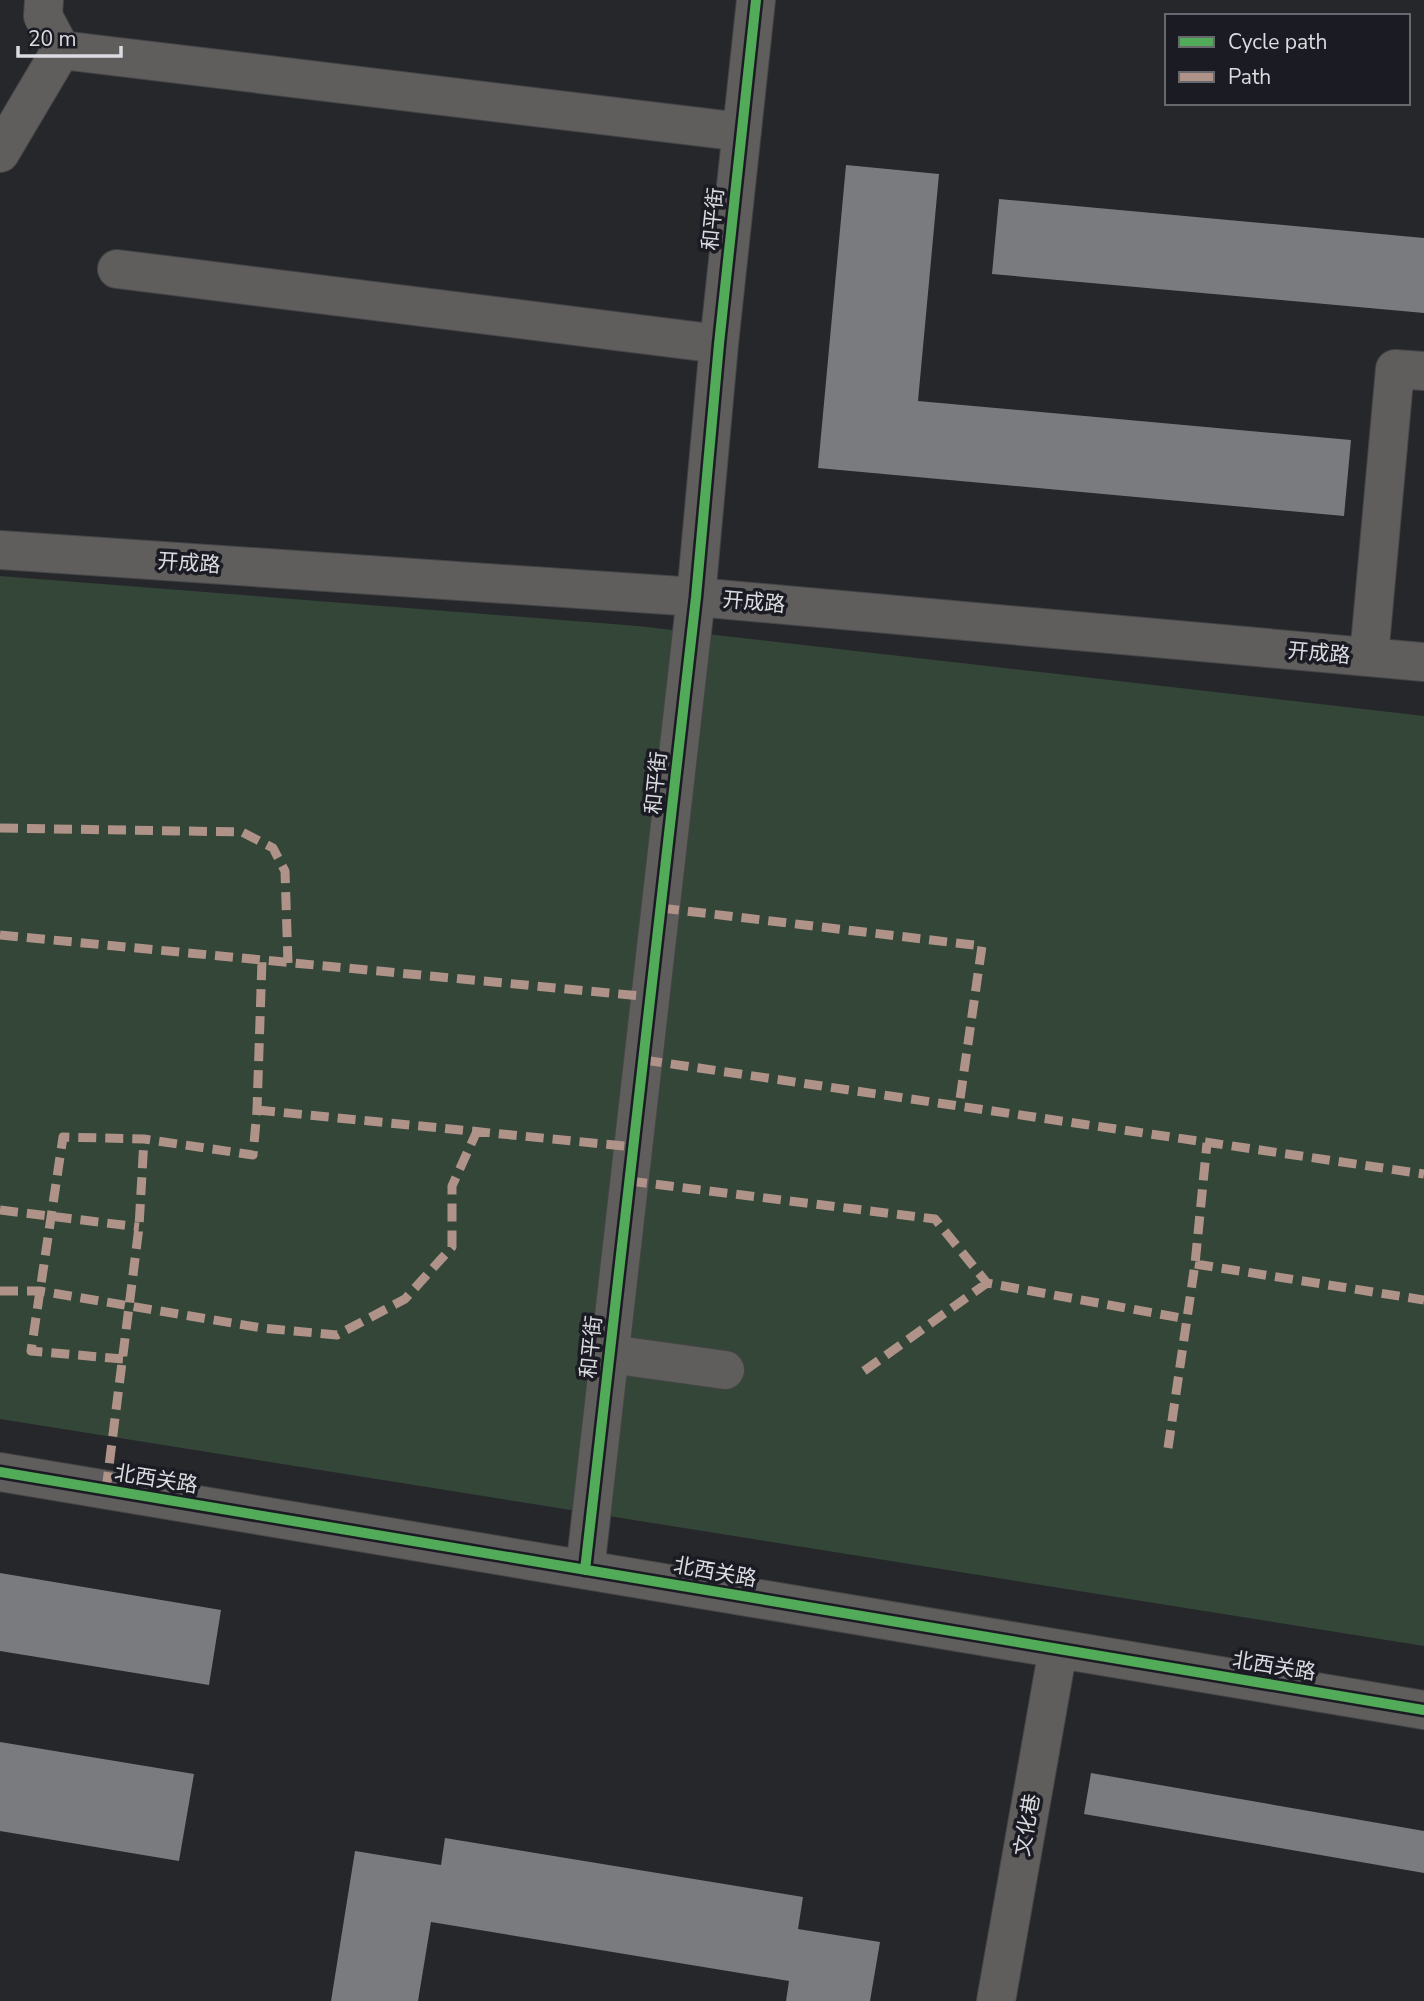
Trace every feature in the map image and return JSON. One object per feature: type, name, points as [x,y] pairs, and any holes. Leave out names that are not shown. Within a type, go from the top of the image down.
[{"type":"street","points":[[44,0],[43,16],[61,50]]},
{"type":"street","name":"和平街","points":[[585,1570],[696,597],[719,344],[756,0]]},
{"type":"street","points":[[61,50],[742,132]]},
{"type":"street","points":[[0,153],[61,50]]},
{"type":"street","points":[[117,269],[719,344]]},
{"type":"street","points":[[1369,657],[1395,369],[1424,371]]},
{"type":"street","name":"开成路","points":[[0,550],[696,597],[1424,662]]},
{"type":"street","points":[[610,1354],[725,1370]]},
{"type":"street","name":"北西关路","points":[[0,1472],[1424,1710]]},
{"type":"street","name":"文化巷","points":[[996,2001],[1058,1650]]},
{"type":"green space","points":[[0,576],[638,626],[1424,716],[1424,1646],[0,1419]]},
{"type":"building","points":[[846,165],[939,174],[918,401],[1351,440],[1344,516],[818,468]]},
{"type":"building","points":[[999,199],[1424,238],[1424,313],[992,274]]},
{"type":"building","points":[[0,1573],[221,1610],[209,1685],[0,1651]]},
{"type":"building","points":[[0,1742],[194,1774],[179,1861],[0,1831]]},
{"type":"building","points":[[1091,1773],[1424,1831],[1424,1873],[1084,1814]]},
{"type":"building","points":[[445,1838],[803,1897],[798,1929],[880,1942],[870,2001],[786,2001],[789,1981],[431,1922],[418,2001],[331,2001],[355,1851],[441,1865]]},
{"type":"marked path","points":[[0,828],[242,832],[273,848],[285,871],[288,963]]},
{"type":"marked path","points":[[661,908],[982,946],[959,1106]]},
{"type":"marked path","points":[[0,935],[651,997]]},
{"type":"marked path","points":[[123,1359],[31,1351],[63,1137],[144,1139],[253,1155],[262,960]]},
{"type":"marked path","points":[[644,1060],[1424,1174]]},
{"type":"marked path","points":[[257,1110],[634,1147]]},
{"type":"marked path","points":[[0,1291],[40,1291],[262,1328],[337,1335],[405,1299],[452,1247],[452,1186],[477,1131]]},
{"type":"marked path","points":[[106,1490],[139,1227],[144,1139]]},
{"type":"marked path","points":[[1168,1448],[1195,1264],[1207,1143]]},
{"type":"marked path","points":[[629,1181],[935,1219],[987,1283],[1187,1319]]},
{"type":"marked path","points":[[0,1210],[139,1227]]},
{"type":"marked path","points":[[1195,1264],[1424,1300]]},
{"type":"marked path","points":[[864,1371],[987,1283]]},
{"type":"cycle path","points":[[585,1570],[696,597],[719,344],[756,0]]},
{"type":"cycle path","points":[[0,1472],[1424,1710]]}]
